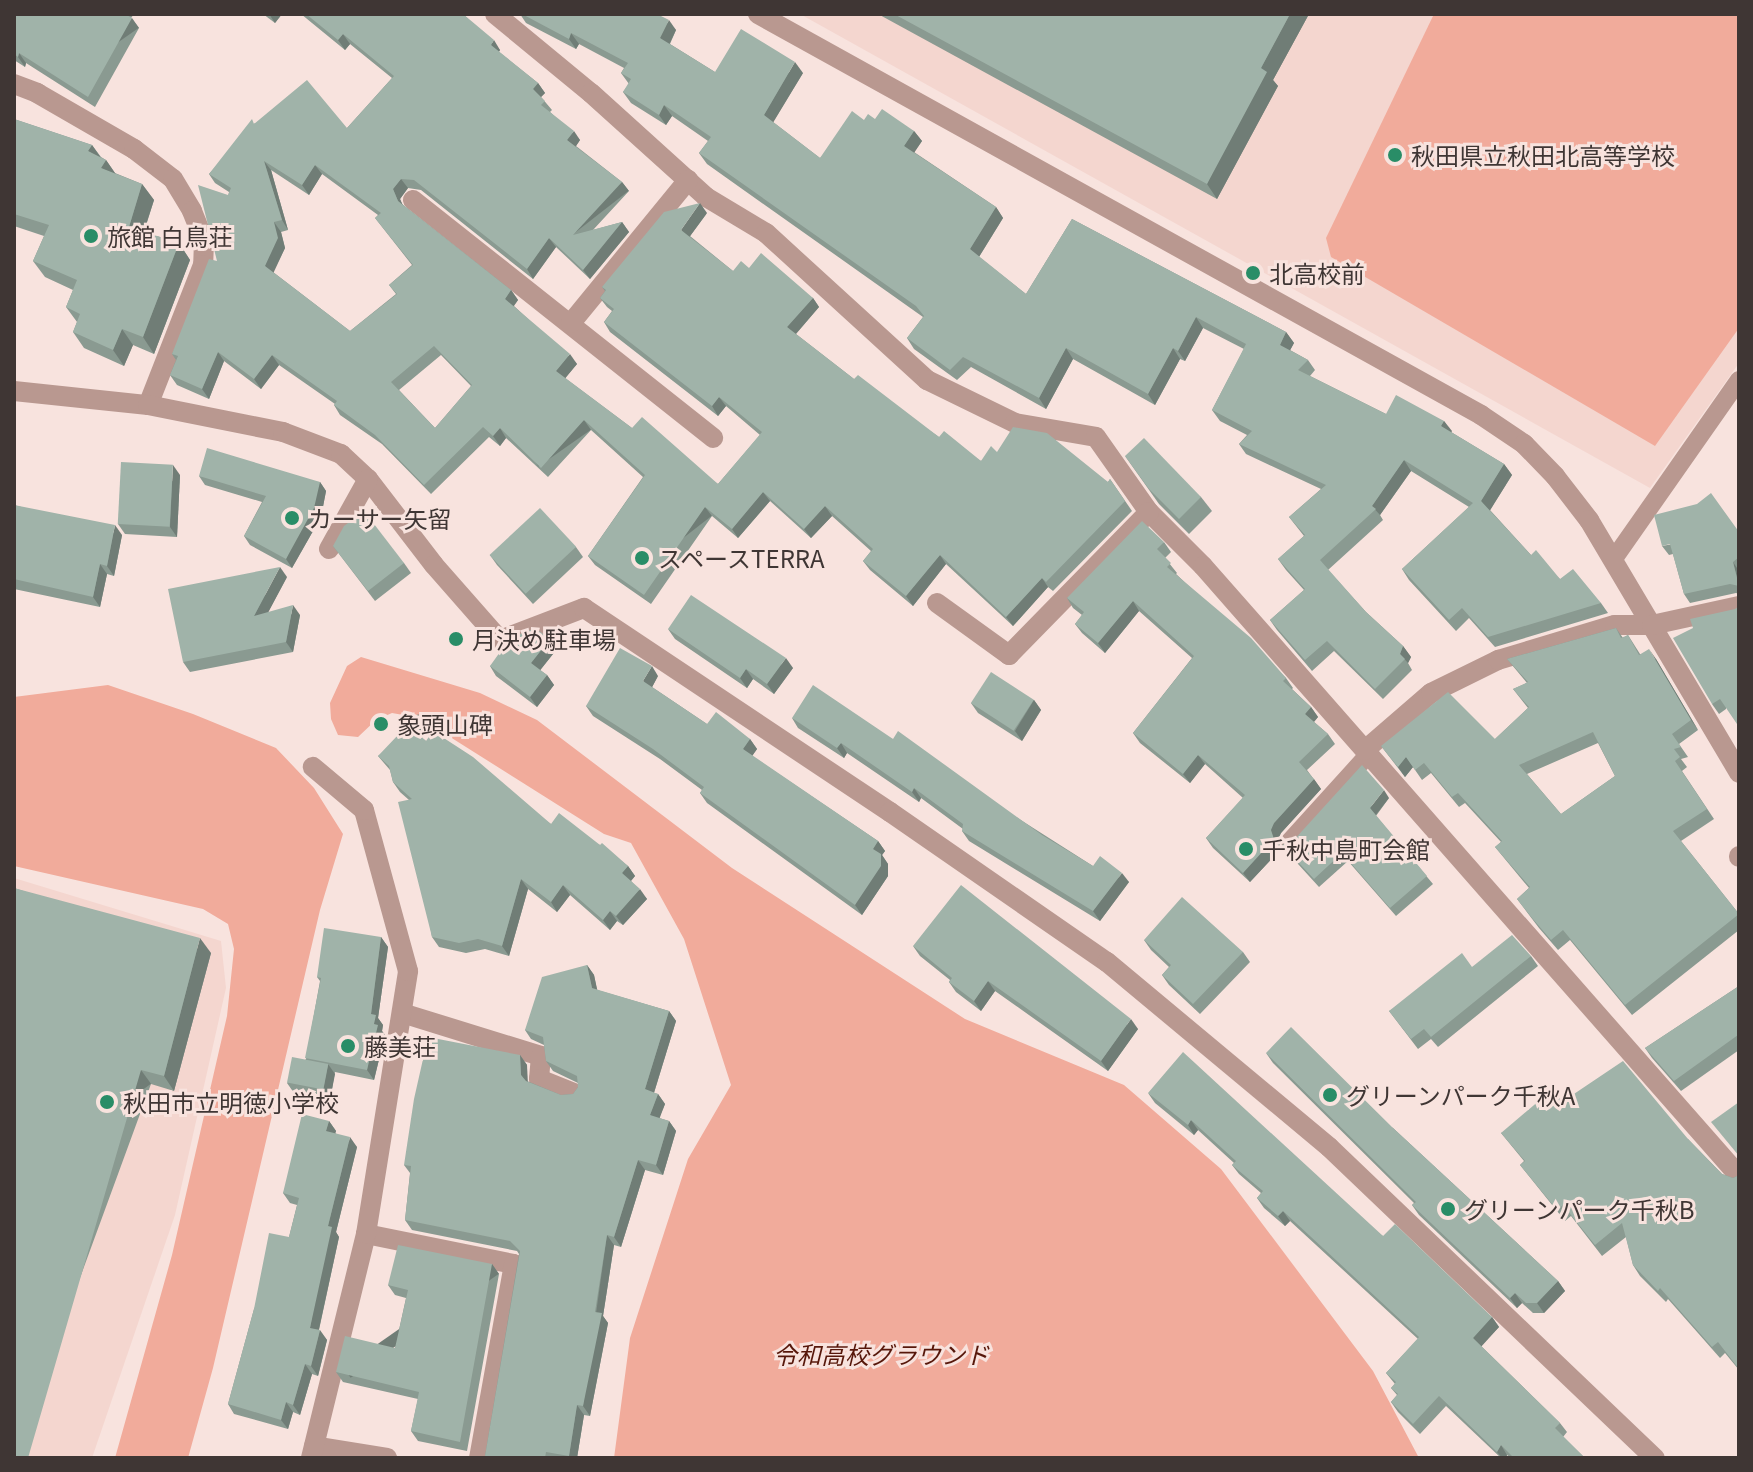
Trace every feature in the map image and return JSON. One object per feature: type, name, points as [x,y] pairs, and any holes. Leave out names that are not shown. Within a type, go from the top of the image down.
[{"type":"street","points":[[495,14],[591,93],[706,197],[766,233],[927,380],[1015,423],[1096,437],[1149,512],[1203,566],[1739,1176]]},
{"type":"street","points":[[758,14],[1481,415],[1524,444],[1555,476],[1589,520],[1739,773]]},
{"type":"street","points":[[14,84],[37,93],[134,149],[173,179],[192,211],[204,241],[203,265],[148,405]]},
{"type":"street","points":[[571,323],[688,180]]},
{"type":"street","points":[[413,200],[713,438]]},
{"type":"street","points":[[14,391],[148,405],[283,432],[341,454],[368,479],[434,565],[500,640],[584,608],[877,803],[1107,962],[1329,1147],[1655,1458]]},
{"type":"street","points":[[329,549],[368,479]]},
{"type":"street","points":[[937,603],[1009,655],[1149,512]]},
{"type":"street","points":[[1367,752],[1431,693],[1498,660],[1615,625],[1652,625],[1739,606]]},
{"type":"street","points":[[313,767],[364,810],[408,971],[366,1234],[312,1452],[387,1458]]},
{"type":"street","points":[[402,1013],[541,1056],[539,1079],[573,1093]]},
{"type":"street","points":[[366,1234],[514,1264],[479,1458]]},
{"type":"lane","points":[[1613,560],[1739,380]]},
{"type":"lane","points":[[1290,841],[1367,752]]},
{"type":"shaded area","name":"秋田県立秋田北高等学校","points":[[800,14],[1739,14],[1739,363],[1650,488]]},
{"type":"shaded area","name":"秋田市立明徳小学校","points":[[14,878],[221,941],[226,988],[175,1215],[92,1458],[14,1458]]},
{"type":"green space","points":[[1434,14],[1739,14],[1739,328],[1655,446],[1331,257],[1326,238]]},
{"type":"green space","name":"令和高校グラウンド","points":[[361,657],[480,693],[537,720],[732,868],[965,1019],[1124,1085],[1221,1169],[1373,1371],[1419,1458],[614,1458],[630,1338],[688,1159],[731,1085],[684,939],[631,843],[604,834],[420,718],[392,713],[376,720],[358,737],[338,735],[331,719],[330,703],[347,666]]},
{"type":"green space","points":[[108,685],[193,714],[276,748],[314,788],[343,834],[320,910],[213,1368],[188,1458],[115,1458],[172,1255],[227,1016],[234,949],[228,924],[203,909],[14,866],[14,697]]},
{"type":"building","points":[[14,14],[125,14],[132,18],[88,97],[19,53],[18,57],[14,54]]},
{"type":"building","points":[[306,14],[463,14],[494,40],[491,45],[538,83],[533,89],[545,101],[541,105],[574,131],[567,140],[622,182],[573,235],[622,222],[583,270],[549,238],[527,269],[414,180],[401,179],[393,189],[398,201],[511,290],[505,299],[570,354],[556,371],[632,428],[642,417],[718,484],[762,432],[719,397],[712,406],[604,322],[614,309],[600,298],[606,290],[602,287],[664,212],[700,203],[681,230],[733,271],[741,261],[749,268],[761,253],[813,298],[787,327],[854,379],[858,375],[939,437],[944,431],[981,461],[991,446],[997,452],[1013,427],[1047,433],[1108,482],[1110,479],[1125,501],[1046,582],[1042,578],[1006,617],[940,555],[906,596],[863,561],[873,549],[825,506],[804,529],[763,492],[732,529],[705,507],[644,595],[588,556],[645,475],[584,420],[541,468],[500,428],[493,436],[483,427],[424,485],[375,435],[334,405],[337,401],[272,355],[254,379],[218,352],[202,389],[170,375],[178,356],[172,354],[209,259],[217,261],[198,185],[228,195],[231,188],[209,174],[252,119],[254,124],[307,80],[347,128],[394,76],[343,34],[338,40]],"holes":[[[264,161],[302,185],[315,165],[381,213],[375,218],[413,265],[389,285],[397,294],[350,331],[265,266],[278,238],[274,222],[282,220]],[[434,346],[472,385],[435,428],[391,382]]]},
{"type":"building","points":[[522,14],[657,14],[669,20],[660,38],[715,72],[741,29],[795,62],[764,115],[820,158],[852,111],[864,120],[868,114],[875,119],[882,109],[914,131],[904,146],[996,207],[970,249],[1026,294],[1072,219],[1286,332],[1280,345],[1308,360],[1298,370],[1386,414],[1396,395],[1444,421],[1441,426],[1504,464],[1481,501],[1531,555],[1536,550],[1560,579],[1573,569],[1601,603],[1488,637],[1462,608],[1449,620],[1402,569],[1473,503],[1404,460],[1372,506],[1376,509],[1320,560],[1366,612],[1403,646],[1400,654],[1405,659],[1375,689],[1327,641],[1305,660],[1270,620],[1305,589],[1278,559],[1305,535],[1289,517],[1326,485],[1239,444],[1252,431],[1212,410],[1246,344],[1196,317],[1178,351],[1173,348],[1148,394],[1066,348],[1039,398],[963,357],[950,370],[907,338],[924,316],[916,306],[699,153],[711,137],[664,105],[659,115],[623,92],[631,79],[621,73],[628,63],[571,33],[569,39]]},
{"type":"building","points":[[894,14],[1290,14],[1261,68],[1267,72],[1207,184]]},
{"type":"building","points":[[14,119],[92,145],[88,151],[106,160],[101,168],[142,184],[129,227],[179,243],[143,337],[122,329],[113,350],[73,332],[80,314],[66,307],[77,280],[33,261],[49,225],[14,214]]},
{"type":"building","points":[[1144,438],[1201,497],[1179,519],[1149,489],[1125,456]]},
{"type":"building","points":[[207,448],[320,482],[314,508],[286,559],[244,536],[266,496],[199,476]]},
{"type":"building","points":[[121,462],[173,465],[170,527],[118,524]]},
{"type":"building","points":[[1711,493],[1739,532],[1739,557],[1733,562],[1739,586],[1730,584],[1684,594],[1670,544],[1662,546],[1654,515],[1697,504]]},
{"type":"building","points":[[14,505],[115,525],[107,566],[100,564],[93,597],[14,579]]},
{"type":"building","points":[[540,508],[576,547],[526,594],[490,555]]},
{"type":"building","points":[[364,511],[404,563],[368,591],[333,546],[344,526]]},
{"type":"building","points":[[1142,521],[1164,542],[1157,549],[1171,563],[1167,567],[1251,638],[1286,678],[1283,681],[1311,707],[1305,714],[1328,734],[1299,762],[1314,779],[1274,823],[1271,830],[1274,839],[1243,873],[1206,838],[1245,795],[1198,755],[1183,774],[1133,733],[1194,656],[1133,601],[1098,643],[1075,624],[1084,612],[1067,598]]},
{"type":"building","points":[[280,567],[254,616],[293,605],[286,642],[183,662],[168,589]]},
{"type":"building","points":[[691,595],[786,658],[767,684],[746,669],[740,678],[668,629]]},
{"type":"building","points":[[1739,606],[1739,727],[1720,699],[1712,704],[1673,638],[1693,628],[1690,619]]},
{"type":"building","points":[[535,628],[550,639],[531,663],[547,675],[530,697],[490,666],[510,638]]},
{"type":"building","points":[[1616,628],[1621,638],[1628,635],[1639,655],[1649,649],[1691,720],[1672,734],[1681,747],[1674,749],[1680,757],[1675,761],[1707,809],[1673,831],[1739,914],[1625,1005],[1563,930],[1551,940],[1517,899],[1530,887],[1495,847],[1502,841],[1458,793],[1452,797],[1424,763],[1415,770],[1406,757],[1398,767],[1381,746],[1448,692],[1495,739],[1529,707],[1513,689],[1528,682],[1507,659]],"holes":[[[1593,732],[1615,776],[1561,814],[1519,765]]]},
{"type":"building","points":[[620,648],[652,666],[643,681],[707,724],[716,712],[750,739],[743,749],[878,841],[873,849],[881,854],[881,866],[855,905],[700,793],[704,787],[653,749],[586,706]]},
{"type":"building","points":[[991,672],[1034,700],[1014,731],[971,703]]},
{"type":"building","points":[[813,685],[893,739],[898,731],[1042,835],[1093,866],[1100,856],[1122,873],[1093,911],[962,831],[963,824],[914,788],[912,792],[841,743],[837,748],[792,718]]},
{"type":"building","points":[[418,714],[415,731],[426,741],[433,731],[473,757],[551,824],[559,813],[600,845],[602,843],[628,866],[622,873],[640,889],[616,916],[610,911],[603,920],[563,885],[551,902],[521,879],[502,946],[478,939],[459,943],[432,937],[398,802],[412,799],[393,782],[389,766],[378,756]]},
{"type":"building","points":[[1362,765],[1384,790],[1370,808],[1427,876],[1390,908],[1342,853],[1314,879],[1282,845],[1293,841]]},
{"type":"building","points":[[961,885],[1131,1019],[1101,1061],[988,981],[974,1001],[949,982],[952,978],[913,946]]},
{"type":"building","name":"秋田市立明徳小学校","points":[[14,888],[200,938],[164,1076],[141,1070],[28,1458],[14,1458]]},
{"type":"building","points":[[1182,897],[1243,952],[1193,1004],[1162,975],[1171,965],[1144,940]]},
{"type":"building","points":[[324,928],[381,937],[371,1014],[376,1015],[374,1024],[378,1025],[367,1070],[305,1058],[321,978],[317,977]]},
{"type":"building","points":[[1512,935],[1531,956],[1431,1037],[1424,1029],[1411,1039],[1389,1011],[1462,953],[1472,967]]},
{"type":"building","points":[[587,965],[592,988],[669,1011],[645,1089],[658,1094],[650,1115],[669,1121],[656,1165],[638,1160],[614,1237],[607,1235],[595,1312],[602,1313],[583,1406],[577,1405],[569,1456],[546,1452],[545,1458],[495,1458],[485,1456],[520,1251],[510,1241],[405,1220],[411,1166],[404,1165],[414,1099],[428,1037],[520,1055],[521,1075],[526,1081],[561,1095],[573,1094],[578,1087],[577,1076],[546,1061],[543,1037],[525,1030],[542,977]]},
{"type":"building","points":[[1739,986],[1739,1036],[1674,1081],[1645,1048]]},
{"type":"building","points":[[1291,1027],[1393,1128],[1558,1281],[1537,1303],[1526,1303],[1515,1293],[1510,1298],[1412,1205],[1416,1202],[1266,1053]]},
{"type":"building","points":[[1183,1052],[1383,1236],[1395,1224],[1492,1317],[1473,1338],[1560,1423],[1555,1428],[1585,1458],[1514,1458],[1501,1445],[1497,1452],[1439,1396],[1413,1424],[1391,1402],[1398,1394],[1391,1388],[1396,1382],[1386,1373],[1419,1337],[1283,1211],[1278,1216],[1257,1198],[1263,1191],[1232,1165],[1236,1161],[1191,1120],[1188,1125],[1148,1093]]},
{"type":"building","points":[[292,1057],[328,1064],[323,1090],[287,1083]]},
{"type":"building","points":[[1623,1061],[1688,1139],[1722,1174],[1733,1178],[1739,1175],[1739,1369],[1718,1342],[1712,1347],[1660,1288],[1658,1291],[1633,1265],[1622,1223],[1595,1245],[1563,1205],[1557,1210],[1520,1165],[1525,1161],[1501,1133],[1553,1089],[1562,1102]]},
{"type":"building","points":[[1739,1102],[1739,1156],[1711,1122]]},
{"type":"building","points":[[302,1114],[329,1121],[326,1131],[350,1137],[328,1226],[332,1227],[310,1328],[320,1330],[311,1366],[305,1364],[293,1405],[286,1402],[281,1420],[228,1404],[254,1309],[269,1233],[289,1237],[299,1198],[283,1193]]},
{"type":"building","points":[[398,1245],[492,1264],[460,1442],[411,1431],[419,1392],[336,1372],[345,1336],[395,1348],[408,1290],[388,1285]]},
{"type":"place","name":"秋田県立秋田北高等学校","points":[[1395,155]]},
{"type":"place","name":"旅館 白鳥荘","points":[[91,236]]},
{"type":"place","name":"北高校前","points":[[1253,273]]},
{"type":"place","name":"カーサー矢留","points":[[292,518]]},
{"type":"place","name":"スペースTERRA","points":[[642,558]]},
{"type":"place","name":"月決め駐車場","points":[[456,639]]},
{"type":"place","name":"象頭山碑","points":[[381,724]]},
{"type":"place","name":"千秋中島町会館","points":[[1246,849]]},
{"type":"place","name":"藤美荘","points":[[348,1046]]},
{"type":"place","name":"グリーンパーク千秋A","points":[[1330,1095]]},
{"type":"place","name":"秋田市立明徳小学校","points":[[107,1102]]},
{"type":"place","name":"グリーンパーク千秋B","points":[[1448,1209]]}]
